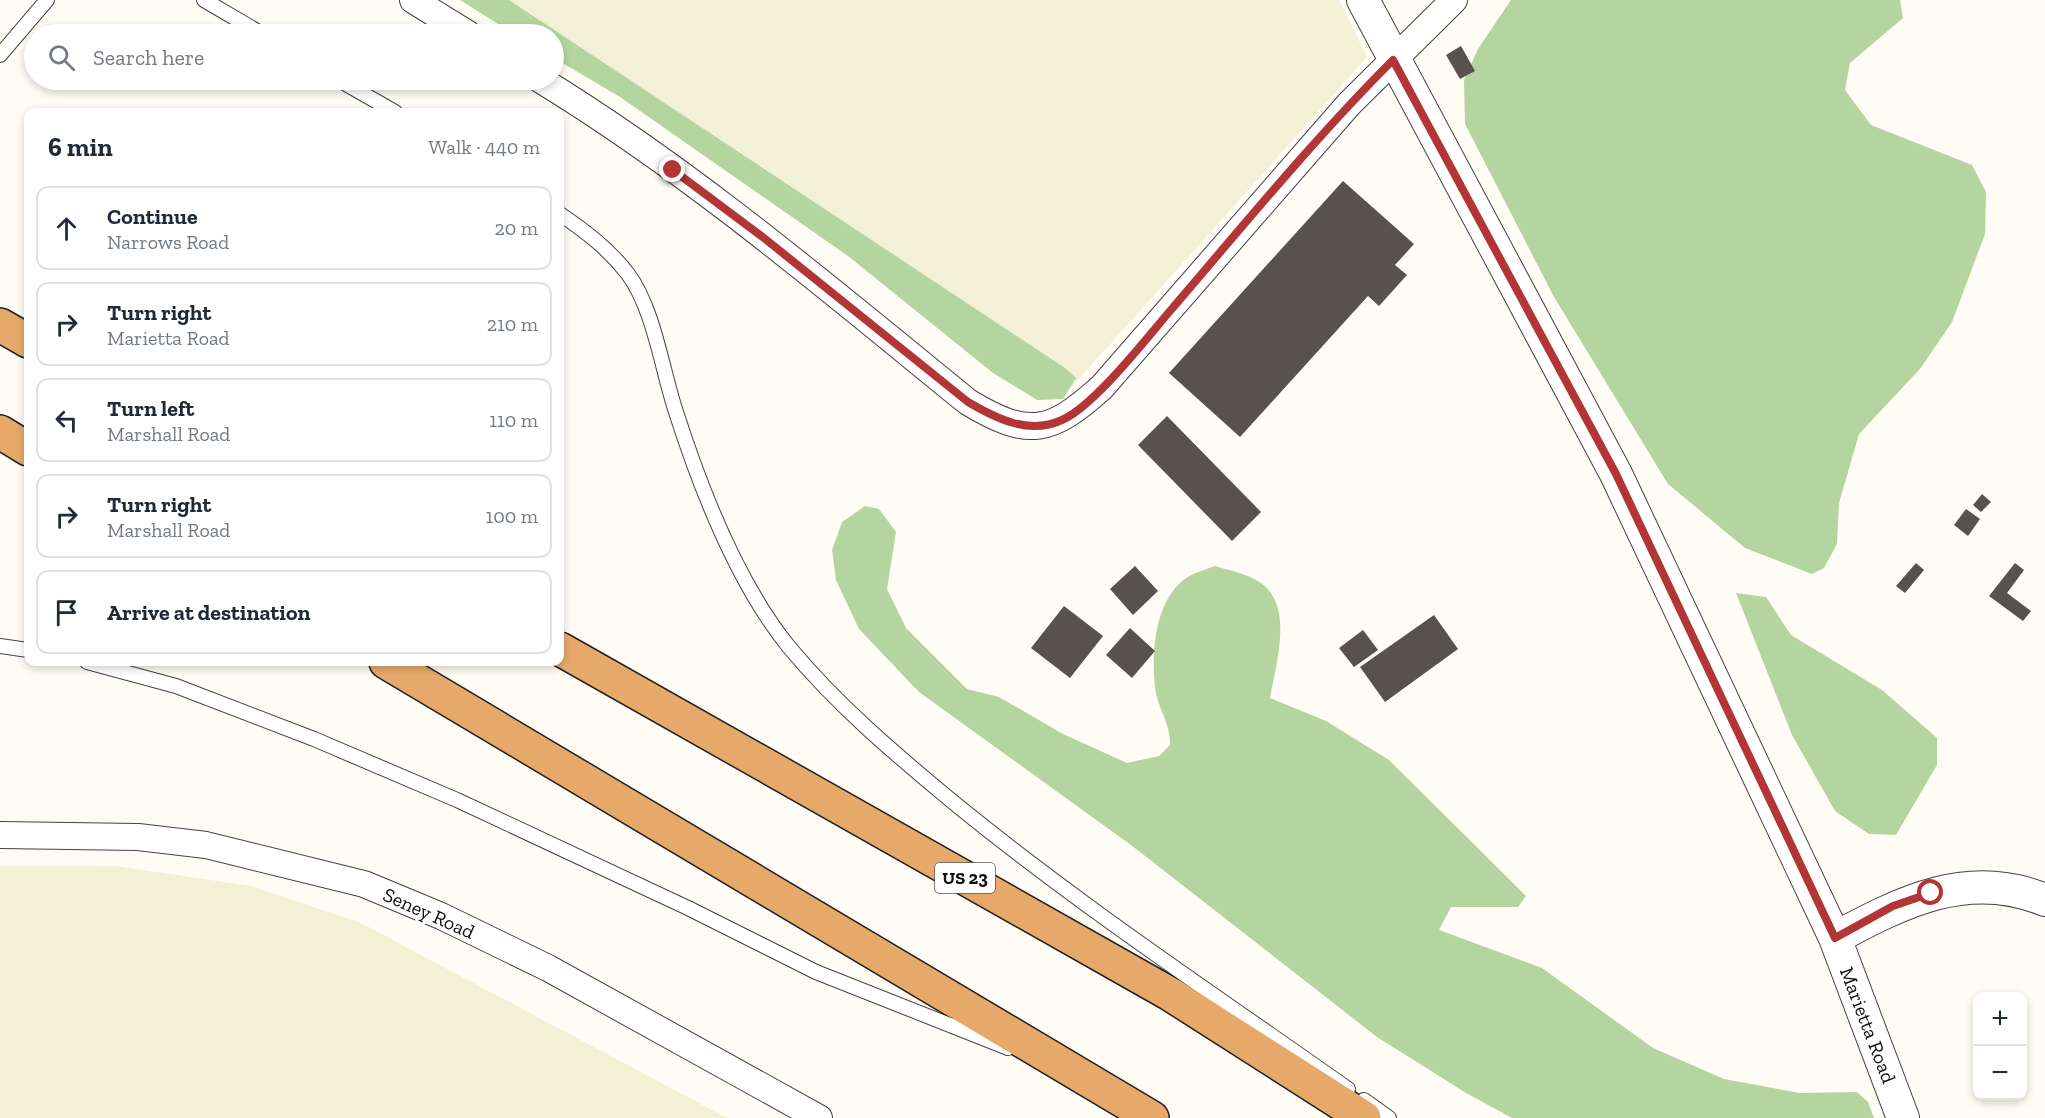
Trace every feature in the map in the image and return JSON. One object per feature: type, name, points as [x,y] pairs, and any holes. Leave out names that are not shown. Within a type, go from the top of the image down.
[{"type":"highway","points":[[0,325],[24,339]]},
{"type":"highway","points":[[0,432],[24,447]]},
{"type":"highway","name":"US 23","points":[[564,651],[1170,994],[1364,1118]]},
{"type":"highway","points":[[393,666],[1152,1118]]},
{"type":"street","points":[[413,0],[452,24]]},
{"type":"street","name":"Marietta Road","points":[[1363,0],[1616,474],[1835,938],[1904,1118]]},
{"type":"street","points":[[557,90],[600,117],[755,231],[968,402],[996,419],[1020,425],[1042,425],[1063,420],[1121,368],[1349,104],[1454,0]]},
{"type":"street","name":"Seney Road","points":[[0,834],[138,837],[206,845],[364,884],[441,916],[548,968],[819,1118]]},
{"type":"street","points":[[1835,938],[1893,906],[1931,893],[1970,888],[2007,890],[2045,900]]},
{"type":"lane","points":[[26,24],[47,0]]},
{"type":"lane","points":[[204,0],[245,24]]},
{"type":"lane","points":[[0,55],[24,27]]},
{"type":"lane","points":[[356,90],[388,108]]},
{"type":"lane","points":[[564,216],[595,238],[629,275],[647,313],[676,412],[704,490],[740,571],[788,645],[847,710],[1020,857],[1389,1118]]},
{"type":"lane","points":[[0,645],[24,649]]},
{"type":"lane","points":[[102,666],[176,686],[314,740],[457,800],[688,908],[816,972],[1087,1080]]},
{"type":"green space","points":[[460,0],[509,0],[545,24],[498,24]]},
{"type":"green space","points":[[501,0],[1339,0],[1367,57],[1069,390],[564,43],[564,24],[536,24]]},
{"type":"green space","points":[[1511,0],[1900,0],[1903,18],[1850,63],[1845,90],[1871,125],[1972,165],[1986,192],[1985,234],[1952,322],[1920,369],[1859,434],[1839,503],[1837,544],[1824,568],[1812,574],[1745,548],[1668,484],[1554,297],[1465,124],[1464,80],[1478,49]]},
{"type":"green space","points":[[564,36],[1065,368],[1076,378],[1063,399],[1037,400],[993,373],[848,256],[620,97],[564,64]]},
{"type":"green space","points":[[865,506],[879,509],[896,532],[887,589],[906,628],[967,689],[999,697],[1063,734],[1127,763],[1159,756],[1170,745],[1170,737],[1156,695],[1154,673],[1158,626],[1169,597],[1189,576],[1215,566],[1256,580],[1268,590],[1276,602],[1280,617],[1279,651],[1270,698],[1326,721],[1389,760],[1526,896],[1518,907],[1451,907],[1439,930],[1542,968],[1653,1048],[1724,1079],[1800,1093],[1857,1092],[1868,1102],[1874,1118],[1512,1118],[1466,1093],[1377,1037],[1131,845],[919,692],[859,629],[836,580],[832,550],[842,522]]},
{"type":"green space","points":[[1736,593],[1766,597],[1791,635],[1882,690],[1937,738],[1937,765],[1896,835],[1869,834],[1835,811],[1792,735]]},
{"type":"green space","points":[[0,866],[116,866],[251,886],[361,923],[727,1118],[0,1118]]},
{"type":"building","points":[[1461,46],[1475,71],[1460,79],[1446,55]]},
{"type":"building","points":[[1343,181],[1414,244],[1395,265],[1407,275],[1379,306],[1368,296],[1240,437],[1169,373]]},
{"type":"building","points":[[1167,416],[1261,512],[1232,541],[1138,445]]},
{"type":"building","points":[[1982,494],[1991,502],[1981,512],[1973,505]]},
{"type":"building","points":[[1966,509],[1980,519],[1968,536],[1954,525]]},
{"type":"building","points":[[1916,563],[1924,570],[1905,593],[1896,586]]},
{"type":"building","points":[[2015,563],[2024,570],[2007,593],[2031,611],[2023,621],[1989,596]]},
{"type":"building","points":[[1135,566],[1158,591],[1133,615],[1110,589]]},
{"type":"building","points":[[1064,606],[1103,636],[1070,678],[1031,648]]},
{"type":"building","points":[[1434,615],[1458,649],[1385,702],[1360,667]]},
{"type":"building","points":[[1130,628],[1155,651],[1132,678],[1106,655]]},
{"type":"building","points":[[1363,630],[1378,650],[1354,667],[1339,648]]},
{"type":"route","points":[[673,170],[764,238],[968,402],[996,419],[1020,425],[1042,425],[1063,420],[1102,387],[1349,104],[1393,60],[1616,474],[1835,938],[1893,906],[1931,893]]}]
